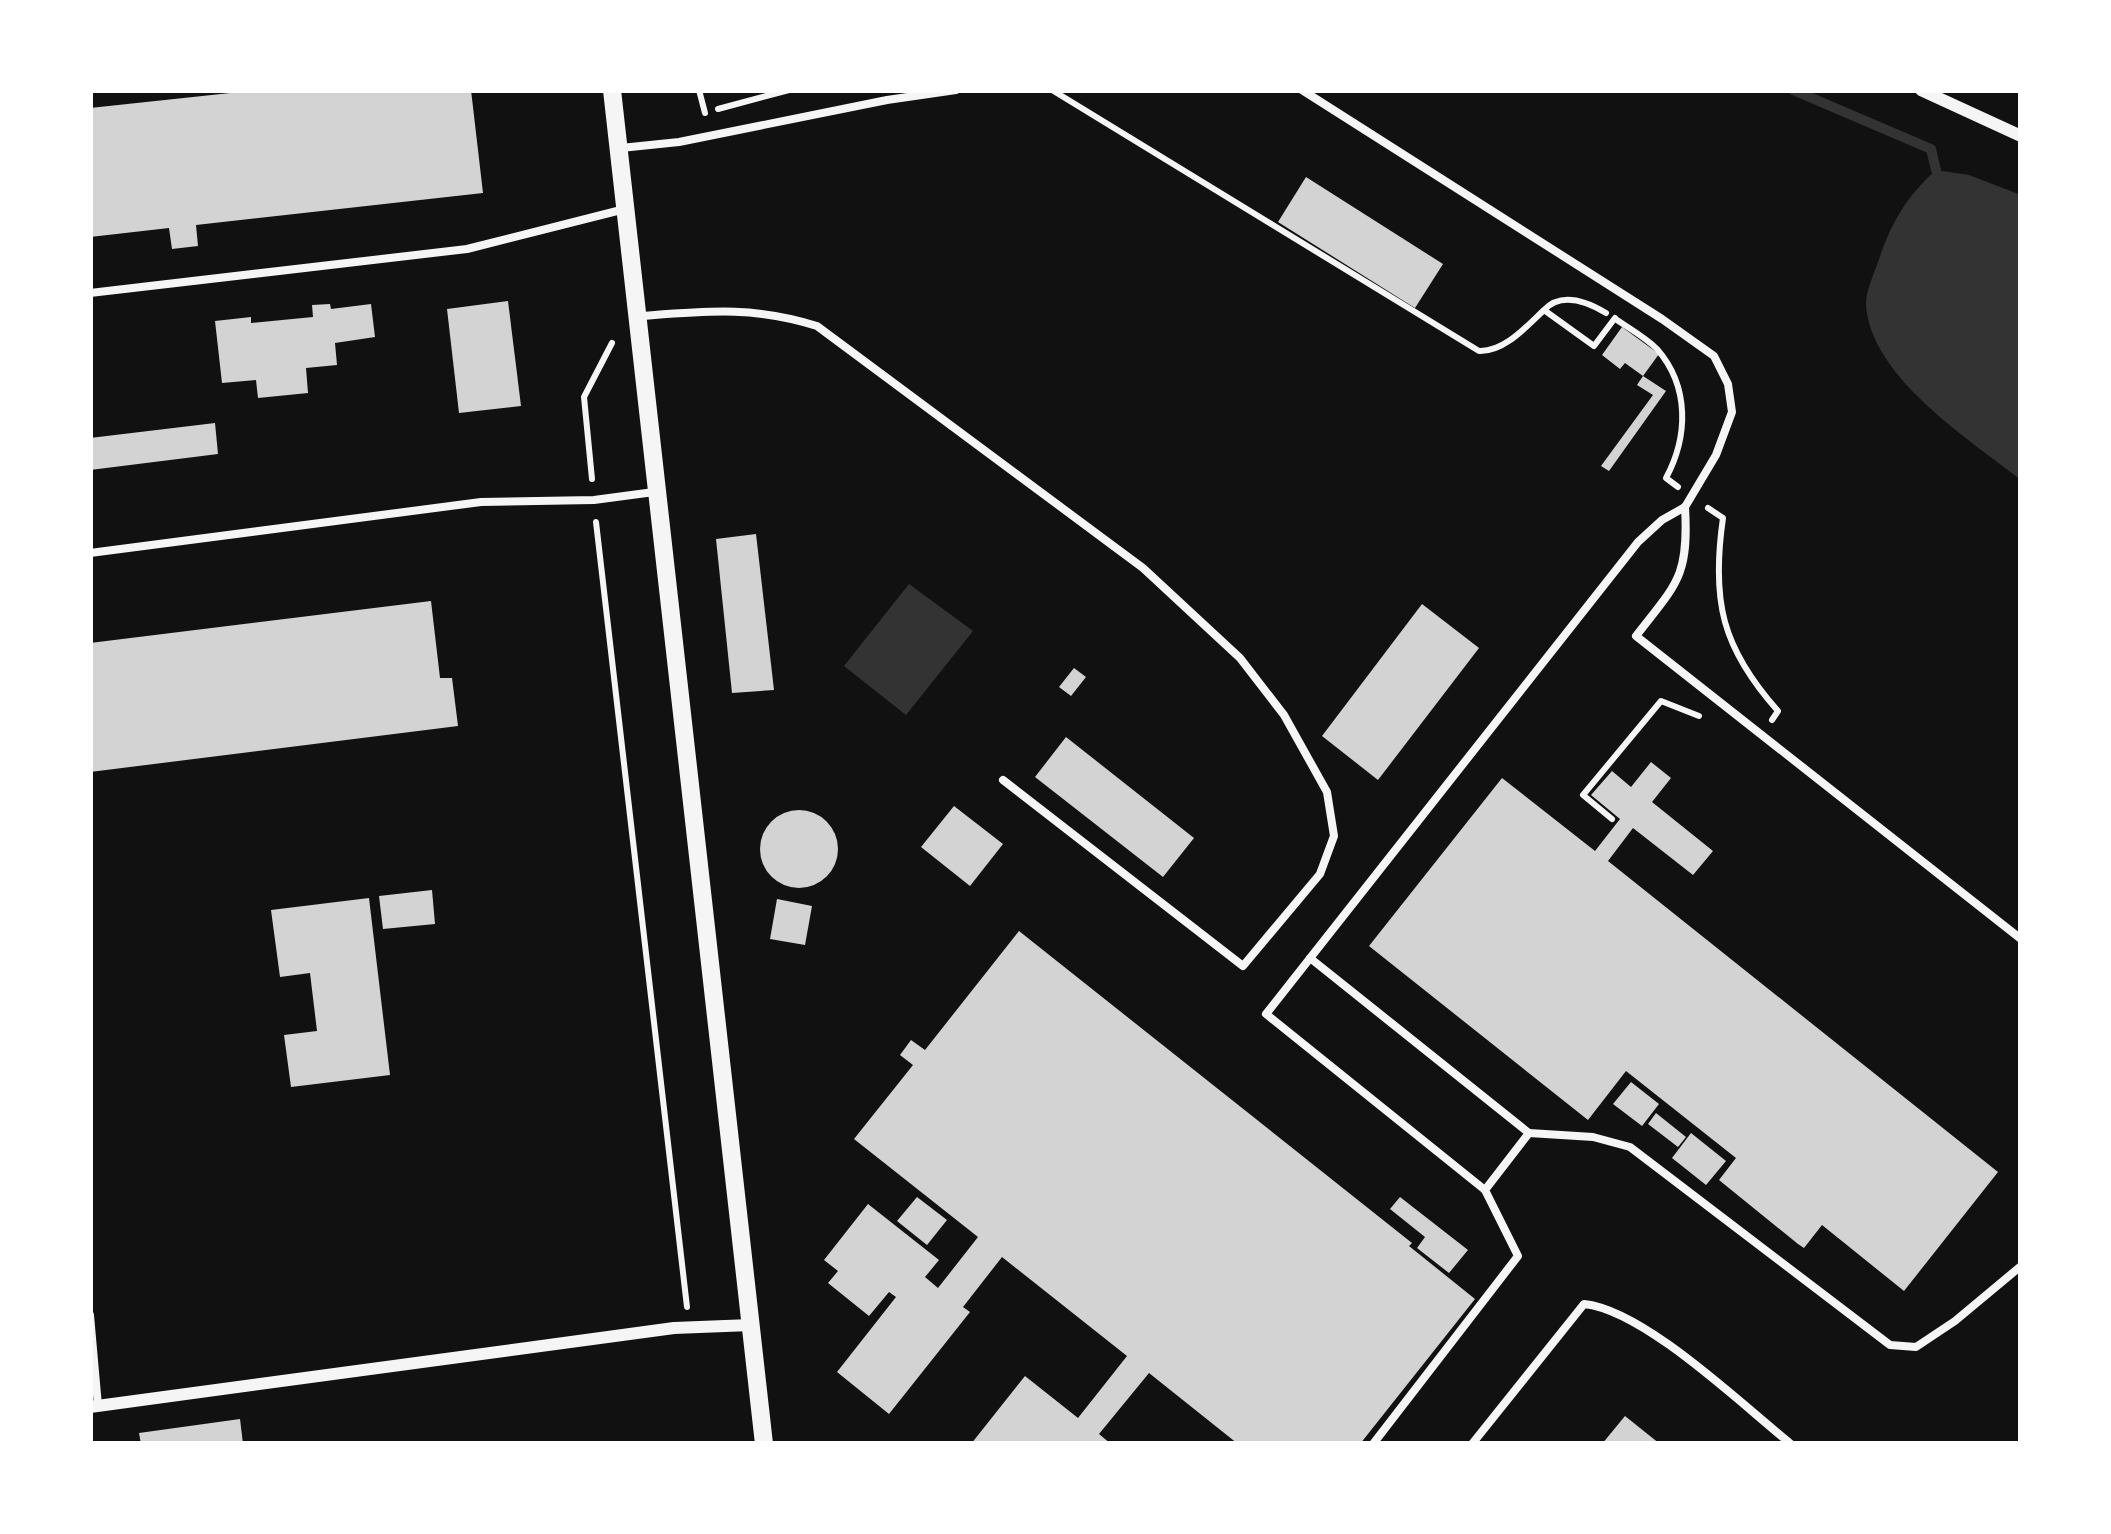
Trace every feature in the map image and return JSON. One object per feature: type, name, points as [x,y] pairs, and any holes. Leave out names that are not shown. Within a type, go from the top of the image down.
[{"type":"street","points":[[612,90],[764,1444]]},
{"type":"street","points":[[1921,90],[2021,136]]},
{"type":"street","points":[[94,1407],[691,1327],[751,1325]]},
{"type":"lane","points":[[887,100],[899,90]]},
{"type":"lane","points":[[617,148],[679,142],[956,90]]},
{"type":"lane","points":[[1302,90],[1714,356],[1728,384],[1732,412],[1716,455],[1685,507],[1638,542],[1266,1014],[1485,1190],[1518,1256],[1373,1444]]},
{"type":"lane","points":[[90,293],[466,249],[624,209]]},
{"type":"lane","points":[[637,316],[735,309],[782,314],[817,326],[1143,568],[1240,658],[1283,715],[1327,792],[1334,836],[1320,874],[1243,965],[1003,780]]},
{"type":"lane","points":[[90,553],[481,502],[594,500],[656,492]]},
{"type":"lane","points":[[1685,507],[1682,577],[1636,636],[2021,939]]},
{"type":"lane","points":[[1310,958],[1529,1133],[1593,1137],[1630,1147],[1890,1346],[1916,1347],[2021,1266]]},
{"type":"lane","points":[[1485,1190],[1529,1133]]},
{"type":"lane","points":[[1472,1444],[1584,1304],[1633,1318],[1791,1444]]},
{"type":"lane","points":[[90,1316],[94,1407]]},
{"type":"path","points":[[699,90],[702,114],[789,90]]},
{"type":"path","points":[[1052,90],[1479,351],[1490,352],[1510,340],[1553,302],[1574,299],[1615,318],[1656,349],[1684,411],[1676,460],[1666,478],[1723,518],[1717,584],[1720,615],[1744,668],[1778,711],[1761,734]]},
{"type":"path","points":[[1544,310],[1594,346],[1615,318]]},
{"type":"path","points":[[615,338],[584,397],[691,1327]]},
{"type":"path","points":[[1612,819],[1583,795],[1661,701],[1704,718]]},
{"type":"shaded area","points":[[1936,170],[1969,175],[2021,195],[2021,480],[1926,405],[1885,358],[1872,332],[1866,301],[1883,248],[1908,201]]},
{"type":"shaded area","points":[[909,584],[973,631],[906,715],[844,666]]},
{"type":"building","points":[[258,90],[471,90],[483,193],[196,225],[198,246],[172,249],[169,228],[90,237],[90,108]]},
{"type":"building","points":[[1306,177],[1443,264],[1415,308],[1278,222]]},
{"type":"building","points":[[508,301],[521,406],[459,413],[447,309]]},
{"type":"building","points":[[330,304],[331,309],[371,304],[375,337],[335,343],[337,365],[306,368],[308,393],[258,398],[256,380],[222,383],[215,321],[313,317],[312,305]]},
{"type":"building","points":[[1622,327],[1659,354],[1643,376],[1625,363],[1620,369],[1602,355]]},
{"type":"building","points":[[1643,376],[1666,391],[1609,471],[1601,466],[1653,395],[1637,385]]},
{"type":"building","points":[[215,423],[218,454],[90,470],[90,438]]},
{"type":"building","points":[[756,534],[774,690],[732,693],[716,539]]},
{"type":"building","points":[[431,601],[440,678],[452,678],[458,726],[90,772],[90,643]]},
{"type":"building","points":[[1422,604],[1479,648],[1378,780],[1322,736]]},
{"type":"building","points":[[1074,668],[1086,677],[1071,696],[1059,687]]},
{"type":"building","points":[[1066,737],[1194,838],[1163,877],[1035,777]]},
{"type":"building","points":[[1651,762],[1671,778],[1652,802],[1713,851],[1693,875],[1633,828],[1608,861],[1998,1172],[1904,1291],[1822,1225],[1804,1248],[1798,1244],[1719,1180],[1736,1158],[1626,1071],[1588,1120],[1369,946],[1502,778],[1595,851],[1620,819],[1591,795],[1612,771],[1631,787]]},
{"type":"building","points":[[954,806],[1003,844],[970,886],[921,847]]},
{"type":"building","points":[[799,810],[826,822],[838,849],[826,876],[799,888],[772,876],[760,849],[772,822]]},
{"type":"building","points":[[432,890],[435,924],[383,929],[379,896]]},
{"type":"building","points":[[369,898],[390,1075],[291,1087],[284,1035],[317,1031],[310,973],[280,977],[271,910]]},
{"type":"building","points":[[777,899],[812,906],[805,945],[770,939]]},
{"type":"building","points":[[1019,931],[1412,1243],[1409,1246],[1475,1299],[1360,1444],[1238,1444],[1149,1373],[1099,1434],[1111,1444],[971,1444],[1025,1376],[1078,1418],[1127,1356],[1002,1257],[963,1307],[970,1312],[889,1414],[837,1372],[896,1297],[889,1292],[869,1316],[828,1283],[838,1271],[824,1260],[868,1204],[939,1260],[925,1277],[938,1288],[978,1237],[854,1139],[913,1065],[900,1055],[911,1040],[925,1050]]},
{"type":"building","points":[[1631,1082],[1659,1104],[1642,1126],[1613,1104]]},
{"type":"building","points":[[1656,1113],[1686,1137],[1678,1147],[1648,1124]]},
{"type":"building","points":[[1691,1133],[1726,1161],[1706,1185],[1672,1158]]},
{"type":"building","points":[[917,1197],[947,1220],[927,1245],[897,1221]]},
{"type":"building","points":[[1400,1197],[1468,1250],[1449,1273],[1417,1248],[1425,1237],[1390,1209]]},
{"type":"building","points":[[1625,1416],[1660,1444],[1602,1444]]},
{"type":"building","points":[[240,1419],[243,1444],[141,1444],[139,1433]]},
{"type":"waterway","points":[[1793,90],[1931,149],[1936,170]]}]
